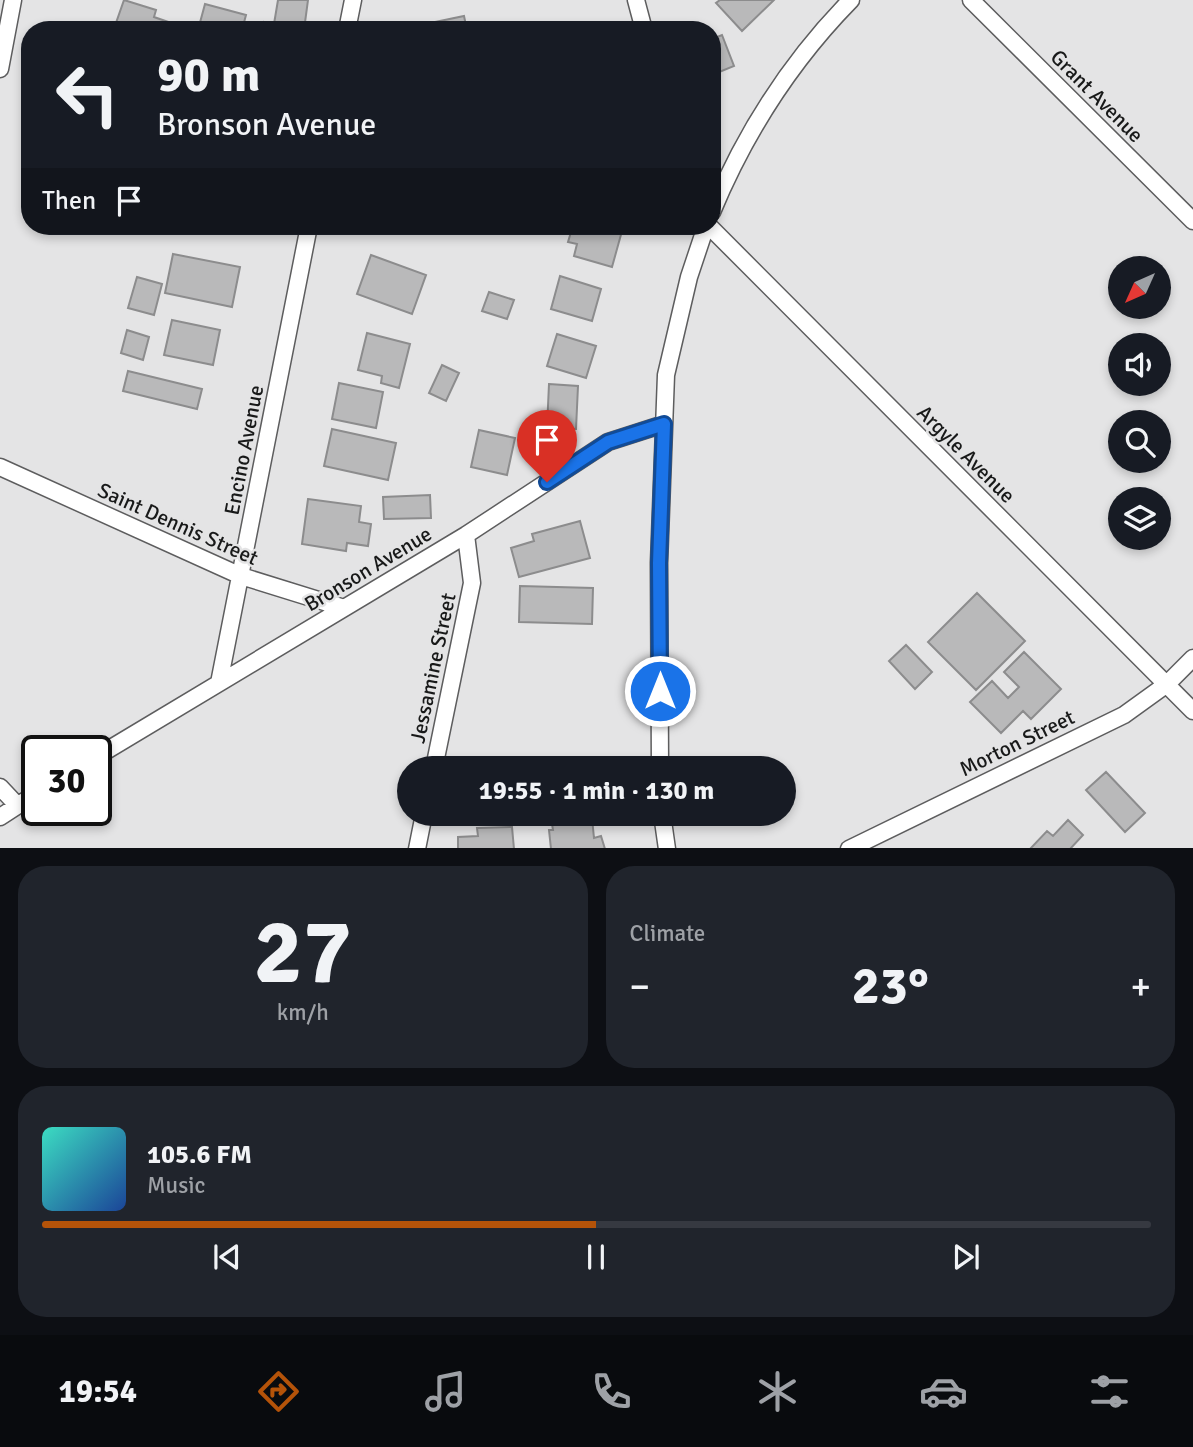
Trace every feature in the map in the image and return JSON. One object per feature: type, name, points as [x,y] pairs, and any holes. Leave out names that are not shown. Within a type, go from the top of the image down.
[{"type":"street","points":[[0,69],[13,0]]},
{"type":"street","points":[[349,21],[353,0]]},
{"type":"street","points":[[636,0],[642,21]]},
{"type":"street","points":[[721,193],[745,141],[775,93],[829,23],[851,0]]},
{"type":"street","name":"Grant Avenue","points":[[971,0],[1193,221]]},
{"type":"street","name":"Encino Avenue","points":[[219,682],[307,235]]},
{"type":"street","points":[[660,756],[659,563],[666,375],[689,277],[705,235]]},
{"type":"street","name":"Argyle Avenue","points":[[717,235],[1193,711]]},
{"type":"street","name":"Bronson Avenue","points":[[112,747],[466,535],[608,442],[664,424]]},
{"type":"street","name":"Saint Dennis Street","points":[[0,467],[241,576],[344,608]]},
{"type":"street","name":"Jessamine Street","points":[[436,756],[472,583],[466,535]]},
{"type":"street","name":"Morton Street","points":[[851,848],[1124,715],[1167,684],[1193,658]]},
{"type":"street","points":[[0,787],[17,805]]},
{"type":"street","points":[[0,817],[21,803]]},
{"type":"street","points":[[417,848],[422,826]]},
{"type":"street","points":[[664,826],[667,848]]},
{"type":"building","points":[[124,0],[156,10],[154,17],[166,21],[117,21]]},
{"type":"building","points":[[278,0],[308,0],[305,21],[274,21]]},
{"type":"building","points":[[720,0],[774,0],[742,31],[716,3]]},
{"type":"building","points":[[205,4],[246,15],[244,21],[200,21]]},
{"type":"building","points":[[464,16],[465,21],[440,21]]},
{"type":"building","points":[[721,35],[734,66],[721,71]]},
{"type":"building","points":[[570,235],[621,235],[612,267],[574,256],[577,244],[568,242]]},
{"type":"building","points":[[173,254],[240,267],[232,307],[165,293]]},
{"type":"building","points":[[371,255],[426,275],[412,314],[357,294]]},
{"type":"building","points":[[560,276],[601,289],[592,321],[551,309]]},
{"type":"building","points":[[137,277],[162,284],[154,315],[128,308]]},
{"type":"building","points":[[489,292],[514,300],[507,319],[482,311]]},
{"type":"building","points":[[172,320],[220,330],[213,365],[164,355]]},
{"type":"building","points":[[127,330],[149,337],[143,360],[121,353]]},
{"type":"building","points":[[367,333],[410,344],[399,388],[381,383],[382,376],[358,370]]},
{"type":"building","points":[[557,334],[596,346],[586,378],[547,366]]},
{"type":"building","points":[[442,365],[459,373],[446,401],[429,393]]},
{"type":"building","points":[[128,371],[202,389],[197,409],[123,391]]},
{"type":"building","points":[[339,383],[383,392],[376,428],[332,419]]},
{"type":"building","points":[[549,384],[578,386],[576,429],[547,428]]},
{"type":"building","points":[[332,429],[396,443],[388,480],[324,466]]},
{"type":"building","points":[[479,430],[515,438],[507,475],[471,467]]},
{"type":"building","points":[[430,495],[431,518],[384,519],[383,497]]},
{"type":"building","points":[[308,499],[361,506],[359,522],[371,524],[368,546],[347,543],[346,551],[302,544]]},
{"type":"building","points":[[580,521],[590,558],[519,577],[511,548],[534,541],[532,534]]},
{"type":"building","points":[[520,586],[593,588],[592,624],[519,622]]},
{"type":"building","points":[[977,593],[1025,641],[976,690],[928,642]]},
{"type":"building","points":[[906,645],[932,672],[915,689],[889,661]]},
{"type":"building","points":[[1024,652],[1061,689],[1031,719],[1023,711],[1001,733],[970,702],[992,681],[1008,698],[1019,687],[1004,672]]},
{"type":"building","points":[[1106,772],[1145,813],[1125,832],[1086,790]]},
{"type":"building","points":[[1068,820],[1083,835],[1071,848],[1031,848],[1047,831],[1053,836]]},
{"type":"building","points":[[552,826],[593,826],[594,838],[601,836],[605,848],[551,848],[549,830],[553,830]]},
{"type":"building","points":[[512,827],[514,848],[458,848],[458,837],[478,836],[477,828]]},
{"type":"route","points":[[547,482],[608,442],[664,424],[659,563],[660,691]]}]
